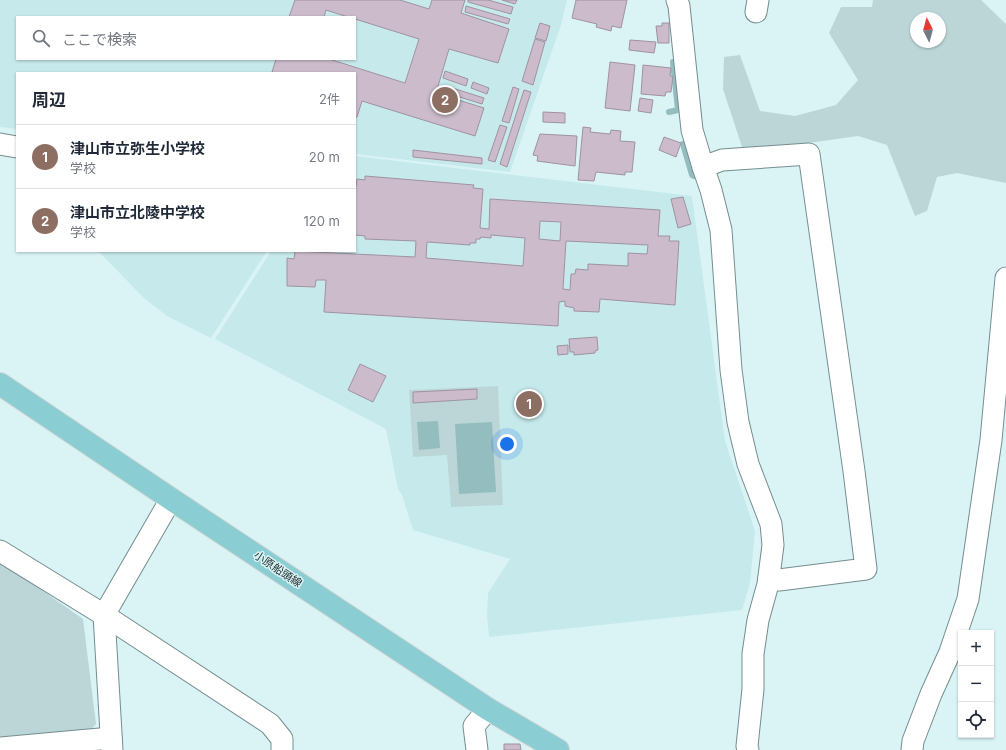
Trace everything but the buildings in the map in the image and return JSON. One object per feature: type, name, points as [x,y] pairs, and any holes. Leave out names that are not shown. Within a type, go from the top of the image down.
[{"type":"main road","name":"小原船頭線","points":[[0,384],[488,709],[558,750]]},
{"type":"street","points":[[677,0],[688,82],[692,130],[722,230],[731,370],[738,422],[748,464],[771,524],[773,545],[768,584],[758,620],[753,654],[753,689],[747,746],[748,750]]},
{"type":"street","points":[[0,144],[16,147]]},
{"type":"street","points":[[703,167],[722,160],[809,154],[854,471],[866,569],[779,580],[769,578]]},
{"type":"street","points":[[912,750],[913,741],[930,694],[950,652],[968,599],[990,440],[1006,278]]},
{"type":"street","points":[[0,748],[112,744],[104,614],[171,499]]},
{"type":"street","points":[[0,551],[104,614],[270,724],[282,739],[282,750]]},
{"type":"street","points":[[477,750],[474,726],[488,709]]},
{"type":"shaded area","points":[[0,0],[567,0],[561,25],[510,172],[356,154],[356,72],[16,72],[16,129],[0,127]]},
{"type":"shaded area","points":[[356,156],[692,196],[725,441],[755,531],[750,583],[742,610],[489,637],[487,615],[488,593],[510,559],[413,530],[402,495],[398,489],[386,429],[215,339],[270,252],[356,252]]},
{"type":"shaded area","points":[[99,252],[266,252],[211,338],[167,316],[144,298]]},
{"type":"shaded area","points":[[438,421],[440,448],[419,450],[417,422]]},
{"type":"shaded area","points":[[492,422],[496,492],[459,494],[455,424]]},
{"type":"green space","points":[[873,0],[981,0],[1006,24],[1006,183],[957,173],[937,177],[927,211],[915,216],[887,145],[858,136],[780,147],[745,156],[723,89],[724,57],[740,55],[760,111],[795,116],[836,105],[858,80],[829,33],[841,7],[872,7]]},
{"type":"green space","points":[[498,386],[503,505],[451,507],[447,455],[413,457],[409,390]]},
{"type":"green space","points":[[0,561],[83,619],[96,724],[91,730],[0,740]]},
{"type":"waterway","points":[[669,112],[678,110],[673,62]]},
{"type":"waterway","points":[[683,144],[692,175],[694,176]]},
{"type":"place","name":"津山市立北陵中学校","points":[[445,100]]},
{"type":"place","name":"津山市立弥生小学校","points":[[529,404]]}]
